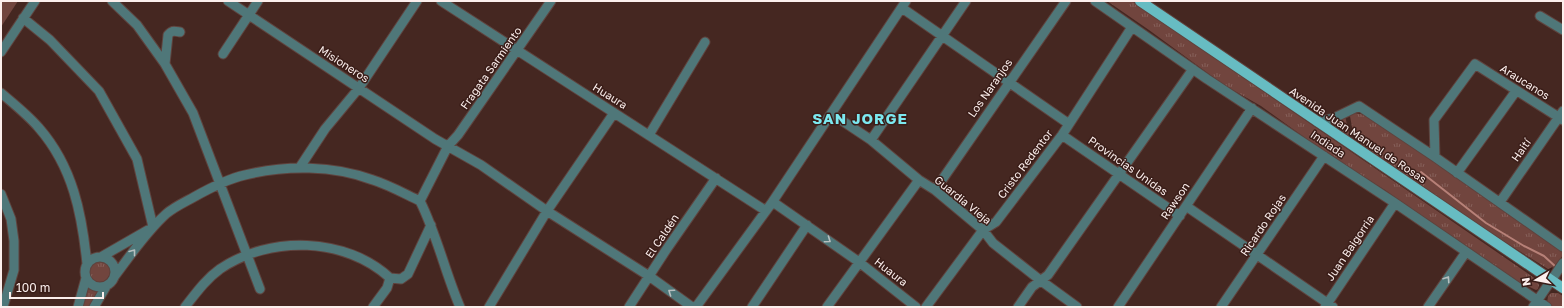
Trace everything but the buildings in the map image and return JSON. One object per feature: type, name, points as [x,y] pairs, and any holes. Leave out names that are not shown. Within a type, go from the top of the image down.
[{"type":"main road","name":"Avenida Juan Manuel de Rosas","points":[[1140,1],[1563,288]]},
{"type":"street","points":[[1,52],[35,1]]},
{"type":"street","points":[[112,1],[137,25],[165,64],[193,113],[260,289]]},
{"type":"street","name":"Misioneros","points":[[228,1],[448,146],[481,165],[547,211],[649,276]]},
{"type":"street","points":[[223,54],[258,1]]},
{"type":"street","points":[[300,167],[324,129],[359,88],[417,1]]},
{"type":"street","name":"Huaura","points":[[441,1],[766,211]]},
{"type":"street","name":"Fragata Sarmiento","points":[[420,201],[448,146],[458,135],[551,1]]},
{"type":"street","points":[[871,140],[966,1]]},
{"type":"street","name":"Los Naranjos","points":[[935,190],[1066,1]]},
{"type":"street","name":"Indiada","points":[[1095,1],[1193,69],[1395,203],[1466,252],[1535,304],[1547,307]]},
{"type":"street","points":[[696,307],[773,202],[904,4],[942,36],[1069,124]]},
{"type":"street","points":[[1540,16],[1563,30]]},
{"type":"street","points":[[23,18],[50,40],[99,91],[136,159],[153,227]]},
{"type":"street","name":"Cristo Redentor","points":[[926,307],[983,230],[996,222],[1062,135],[1132,27]]},
{"type":"street","points":[[165,64],[168,35],[174,31],[180,32]]},
{"type":"street","points":[[649,135],[705,42]]},
{"type":"street","name":"Araucanos","points":[[1435,157],[1434,120],[1475,64],[1516,91],[1562,116]]},
{"type":"street","points":[[1018,307],[1032,287],[1048,275],[1193,69]]},
{"type":"street","points":[[1457,173],[1516,91]]},
{"type":"street","points":[[1,93],[39,128],[63,162],[81,214],[92,258]]},
{"type":"street","name":"Indiada","points":[[1318,122],[1334,118],[1359,106],[1435,157],[1563,247]]},
{"type":"street","name":"Rawson","points":[[1118,307],[1252,108]]},
{"type":"street","points":[[489,307],[547,211],[614,113]]},
{"type":"street","name":"Guardia Vieja","points":[[832,114],[871,140],[919,180],[935,190],[983,230],[993,243],[1077,307]]},
{"type":"street","name":"Haití","points":[[1500,202],[1562,116]]},
{"type":"street","name":"Provincias Unidas","points":[[1062,135],[1180,216]]},
{"type":"street","name":"Ricardo Rojas","points":[[1221,307],[1258,255],[1324,156]]},
{"type":"street","points":[[94,307],[107,285],[153,227],[167,213],[220,183],[244,175],[277,169],[300,167],[338,171],[373,179],[420,201],[432,225],[444,266],[460,307]]},
{"type":"street","name":"El Caldén","points":[[629,307],[716,178]]},
{"type":"street","points":[[827,307],[919,180]]},
{"type":"street","points":[[1,194],[10,219],[14,241],[14,270],[3,307]]},
{"type":"street","name":"Huaura","points":[[773,202],[859,262],[916,307]]},
{"type":"street","name":"Juan Baigorria","points":[[1329,306],[1395,203]]},
{"type":"street","points":[[1186,206],[1329,306]]},
{"type":"street","points":[[185,307],[207,280],[221,269],[247,255],[276,248],[307,245],[340,250],[361,258],[382,271],[390,278],[401,279],[408,274],[432,225]]},
{"type":"street","points":[[752,307],[807,225]]},
{"type":"street","points":[[78,307],[86,278],[85,268],[92,258],[153,227]]},
{"type":"street","points":[[1428,307],[1466,252]]},
{"type":"street","points":[[92,258],[105,258],[112,264],[114,268],[114,277]]},
{"type":"street","points":[[1535,304],[1563,263]]},
{"type":"street","points":[[649,276],[692,307]]},
{"type":"street","points":[[86,278],[93,285],[107,285]]},
{"type":"street","points":[[373,307],[387,288],[390,278]]},
{"type":"green space","points":[[1,1],[18,1],[1,27]]},
{"type":"green space","points":[[1107,1],[1132,1],[1537,280],[1539,285],[1538,289],[1536,290],[1517,281],[1490,265],[1385,190],[1329,155],[1261,106],[1224,85]]},
{"type":"green space","points":[[1354,113],[1361,114],[1372,119],[1562,249],[1563,255],[1553,268],[1548,269],[1497,237],[1361,144],[1352,127],[1350,116]]},
{"type":"green space","points":[[1345,116],[1350,137],[1332,124]]},
{"type":"green space","points":[[99,260],[103,261],[109,267],[109,275],[103,281],[99,282],[95,281],[89,275],[88,271],[89,267],[95,261]]},
{"type":"green space","points":[[87,285],[93,290],[102,291],[91,307],[80,307]]},
{"type":"green space","points":[[1551,293],[1558,293],[1563,296],[1563,307],[1552,307],[1547,303],[1548,296]]},
{"type":"waterway","points":[[1421,172],[1486,223],[1544,256],[1556,267]]},
{"type":"district","name":"SAN JORGE","points":[[860,119]]}]
